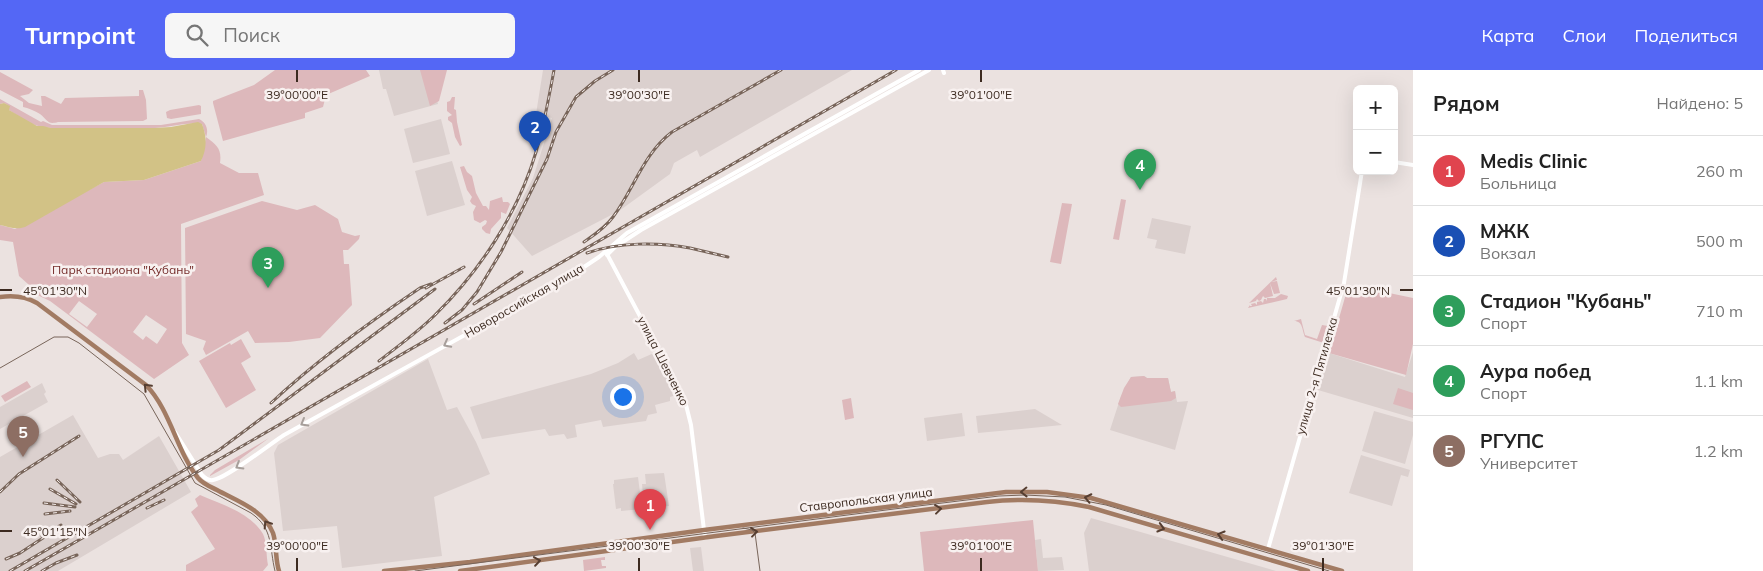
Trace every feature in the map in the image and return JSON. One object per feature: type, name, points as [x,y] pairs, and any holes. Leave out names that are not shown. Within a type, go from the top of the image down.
[{"type":"main road","name":"Новороссийская улица","points":[[606,253],[633,229],[919,70]]},
{"type":"main road","name":"Новороссийская улица","points":[[172,428],[202,475],[207,480],[214,480],[249,460],[284,435],[566,279],[641,230],[929,70]]},
{"type":"main road","points":[[1398,163],[1413,165]]},
{"type":"main road","name":"улица 2-я Пятилетка","points":[[1268,549],[1344,283],[1361,175]]},
{"type":"main road","name":"улица Шевченко","points":[[606,253],[686,400],[706,538]]},
{"type":"main road","points":[[0,297],[22,297],[37,303],[146,385],[201,481],[253,510],[265,520],[274,535],[278,570]]},
{"type":"main road","name":"Ставропольская улица","points":[[384,571],[470,562],[1006,492],[1041,492],[1077,495],[1098,500],[1342,571]]},
{"type":"main road","name":"Ставропольская улица","points":[[460,571],[1006,500],[1037,500],[1089,507],[1308,571]]},
{"type":"shaded area","points":[[379,70],[430,70],[438,104],[394,116],[386,89],[383,89]]},
{"type":"shaded area","points":[[543,70],[852,70],[700,157],[697,150],[674,163],[670,174],[619,211],[532,256],[507,228],[533,178],[552,118],[536,114]]},
{"type":"shaded area","points":[[4,103],[10,106],[9,110],[37,126],[51,128],[155,128],[198,122],[202,124],[206,143],[201,161],[144,180],[104,182],[25,227],[6,227],[0,225],[0,104]]},
{"type":"shaded area","points":[[441,119],[450,154],[413,163],[404,129]]},
{"type":"shaded area","points":[[452,161],[465,205],[427,216],[415,171]]},
{"type":"shaded area","points":[[1152,218],[1191,226],[1185,254],[1155,248],[1157,240],[1147,238]]},
{"type":"shaded area","points":[[1413,352],[1413,418],[1318,390],[1329,353],[1405,377]]},
{"type":"shaded area","points":[[634,353],[638,360],[654,353],[676,395],[670,397],[670,401],[655,405],[657,413],[648,415],[646,421],[603,427],[601,420],[575,425],[577,437],[567,439],[564,434],[549,436],[545,429],[482,439],[470,407],[591,374],[618,363]]},
{"type":"shaded area","points":[[428,359],[447,410],[457,407],[476,442],[490,474],[434,497],[442,556],[342,568],[337,526],[283,531],[274,453],[278,445]]},
{"type":"shaded area","points":[[1144,376],[1147,378],[1168,378],[1171,392],[1175,391],[1177,402],[1188,401],[1175,450],[1110,430],[1121,396],[1131,377]]},
{"type":"shaded area","points":[[42,383],[48,402],[0,429],[0,407]]},
{"type":"shaded area","points":[[1035,409],[1062,425],[978,433],[976,416]]},
{"type":"shaded area","points":[[1374,411],[1413,422],[1413,435],[1405,464],[1362,451]]},
{"type":"shaded area","points":[[962,413],[965,436],[927,441],[924,418]]},
{"type":"shaded area","points":[[73,415],[98,458],[110,454],[119,454],[123,460],[159,436],[191,492],[58,571],[0,571],[0,457]]},
{"type":"shaded area","points":[[1361,455],[1410,470],[1408,477],[1401,475],[1392,506],[1349,493]]},
{"type":"shaded area","points":[[664,473],[669,506],[644,508],[642,484],[646,484],[645,474]]},
{"type":"shaded area","points":[[638,477],[642,509],[621,511],[621,508],[616,509],[614,480]]},
{"type":"shaded area","points":[[1091,518],[1276,571],[1089,571],[1084,533]]},
{"type":"shaded area","points":[[1041,539],[1043,558],[1062,557],[1064,570],[1038,571],[1035,540]]},
{"type":"shaded area","points":[[701,547],[704,571],[693,571],[690,548]]},
{"type":"green space","points":[[275,70],[366,70],[370,76],[326,95],[323,107],[305,113],[305,118],[223,141],[213,101],[254,85]]},
{"type":"green space","points":[[420,70],[447,70],[439,101],[430,106]]},
{"type":"green space","points":[[0,72],[33,90],[29,94],[20,96],[29,103],[42,106],[41,96],[61,104],[65,98],[139,96],[139,90],[143,90],[146,100],[147,119],[143,121],[52,123],[40,114],[23,107],[23,102],[0,90]]},
{"type":"green space","points":[[452,97],[455,97],[454,109],[456,110],[462,145],[460,146],[455,137],[452,123],[448,120],[448,117],[452,115],[447,111],[447,102]]},
{"type":"green space","points":[[0,99],[41,122],[52,125],[161,125],[199,119],[205,124],[207,134],[206,137],[202,124],[184,124],[155,128],[43,127],[32,124],[9,110],[9,106],[4,103],[0,104]]},
{"type":"green space","points":[[201,106],[201,114],[167,118],[166,112],[170,110]]},
{"type":"green space","name":"Парк стадиона \"Кубань\"","points":[[206,137],[218,148],[220,163],[239,173],[258,173],[264,195],[181,224],[182,343],[189,355],[154,379],[50,301],[31,292],[28,284],[19,276],[13,242],[0,240],[0,225],[15,229],[104,182],[144,180],[201,161]],"holes":[[[79,301],[97,314],[87,327],[69,314]],[[146,315],[167,329],[157,344],[146,336],[143,340],[133,332]]]},
{"type":"green space","points":[[464,166],[472,176],[476,193],[483,206],[486,206],[489,210],[490,201],[502,197],[503,202],[510,204],[506,214],[501,212],[501,218],[491,229],[490,234],[482,229],[487,221],[485,220],[480,223],[474,220],[473,212],[476,206],[470,201],[472,197],[467,190],[460,167]]},
{"type":"green space","points":[[1121,199],[1126,200],[1119,240],[1113,239]]},
{"type":"green space","points":[[262,201],[297,210],[315,205],[338,219],[342,232],[355,236],[360,235],[359,239],[348,250],[343,250],[344,264],[349,264],[352,305],[320,338],[289,342],[255,343],[248,331],[206,355],[203,349],[206,341],[186,334],[185,228]]},
{"type":"green space","points":[[1062,203],[1072,204],[1061,264],[1050,262]]},
{"type":"green space","points":[[1276,277],[1277,280],[1271,282],[1277,281],[1280,293],[1274,294],[1270,283],[1273,296],[1265,298],[1263,296],[1259,301],[1257,299],[1249,303]]},
{"type":"green space","points":[[1348,287],[1368,293],[1370,289],[1413,298],[1413,344],[1406,375],[1329,353]]},
{"type":"green space","points":[[1281,294],[1288,296],[1287,299],[1248,308],[1250,305],[1252,306],[1251,304],[1255,303],[1257,305],[1257,302],[1261,301],[1263,303],[1264,299],[1267,301],[1267,298],[1275,298]]},
{"type":"green space","points":[[1301,319],[1305,335],[1317,339],[1322,325],[1328,326],[1324,343],[1305,337],[1301,324],[1294,321]]},
{"type":"green space","points":[[241,339],[251,357],[241,363],[256,390],[226,408],[199,361],[230,343],[231,345]]},
{"type":"green space","points":[[1144,376],[1147,378],[1168,378],[1171,392],[1175,391],[1176,398],[1171,401],[1121,407],[1118,404],[1124,388],[1131,377]]},
{"type":"green space","points":[[27,381],[31,387],[5,402],[1,396]]},
{"type":"green space","points":[[1398,388],[1413,393],[1413,410],[1393,404]]},
{"type":"green space","points":[[851,398],[854,418],[845,420],[842,400]]},
{"type":"green space","points":[[269,438],[239,460],[210,476],[215,470]]},
{"type":"green space","points":[[200,495],[235,510],[258,527],[263,534],[266,545],[268,565],[263,571],[186,571],[186,565],[215,549],[191,512],[198,506],[195,499]]},
{"type":"green space","points":[[1033,520],[1038,571],[924,571],[920,532]]},
{"type":"green space","points":[[605,557],[605,560],[601,560],[602,566],[606,566],[606,568],[584,571],[583,560]]},
{"type":"tram line","points":[[0,368],[54,337],[68,337],[79,343],[144,394],[195,483],[251,513],[264,525],[269,539],[275,571]]},
{"type":"tram line","points":[[415,571],[894,509],[999,496],[1025,495],[1065,497],[1106,505],[1329,571]]},
{"type":"tram line","points":[[743,528],[752,530],[755,533],[760,571]]},
{"type":"railway","points":[[379,361],[422,327],[452,298],[496,240],[519,197],[536,152],[554,70]]},
{"type":"railway","points":[[445,323],[462,310],[477,292],[501,252],[547,159],[556,132],[576,97],[595,81],[613,70]]},
{"type":"railway","points":[[584,242],[610,221],[646,161],[672,132],[781,70]]},
{"type":"railway","points":[[25,571],[896,70]]},
{"type":"railway","points":[[587,253],[625,245],[652,244],[690,248],[728,257]]},
{"type":"railway","points":[[426,288],[464,267]]},
{"type":"railway","points":[[474,304],[522,272]]},
{"type":"railway","points":[[271,403],[306,372],[362,328],[420,288],[431,284]]},
{"type":"railway","points":[[10,571],[219,450],[435,289]]},
{"type":"railway","points":[[0,492],[19,474],[79,436]]},
{"type":"railway","points":[[57,480],[80,502]]},
{"type":"railway","points":[[50,489],[76,504]]},
{"type":"railway","points":[[147,508],[164,500]]},
{"type":"railway","points":[[44,503],[75,507]]},
{"type":"railway","points":[[45,514],[70,511]]},
{"type":"railway","points":[[42,536],[61,525]]},
{"type":"railway","points":[[6,559],[20,553],[49,534]]},
{"type":"railway","points":[[42,571],[77,555]]},
{"type":"place","name":"МЖК","points":[[535,152]]},
{"type":"place","name":"Аура побед","points":[[1140,190]]},
{"type":"place","name":"Стадион \"Кубань\"","points":[[268,288]]},
{"type":"place","name":"РГУПС","points":[[23,457]]},
{"type":"place","name":"Medis Clinic","points":[[650,530]]}]
